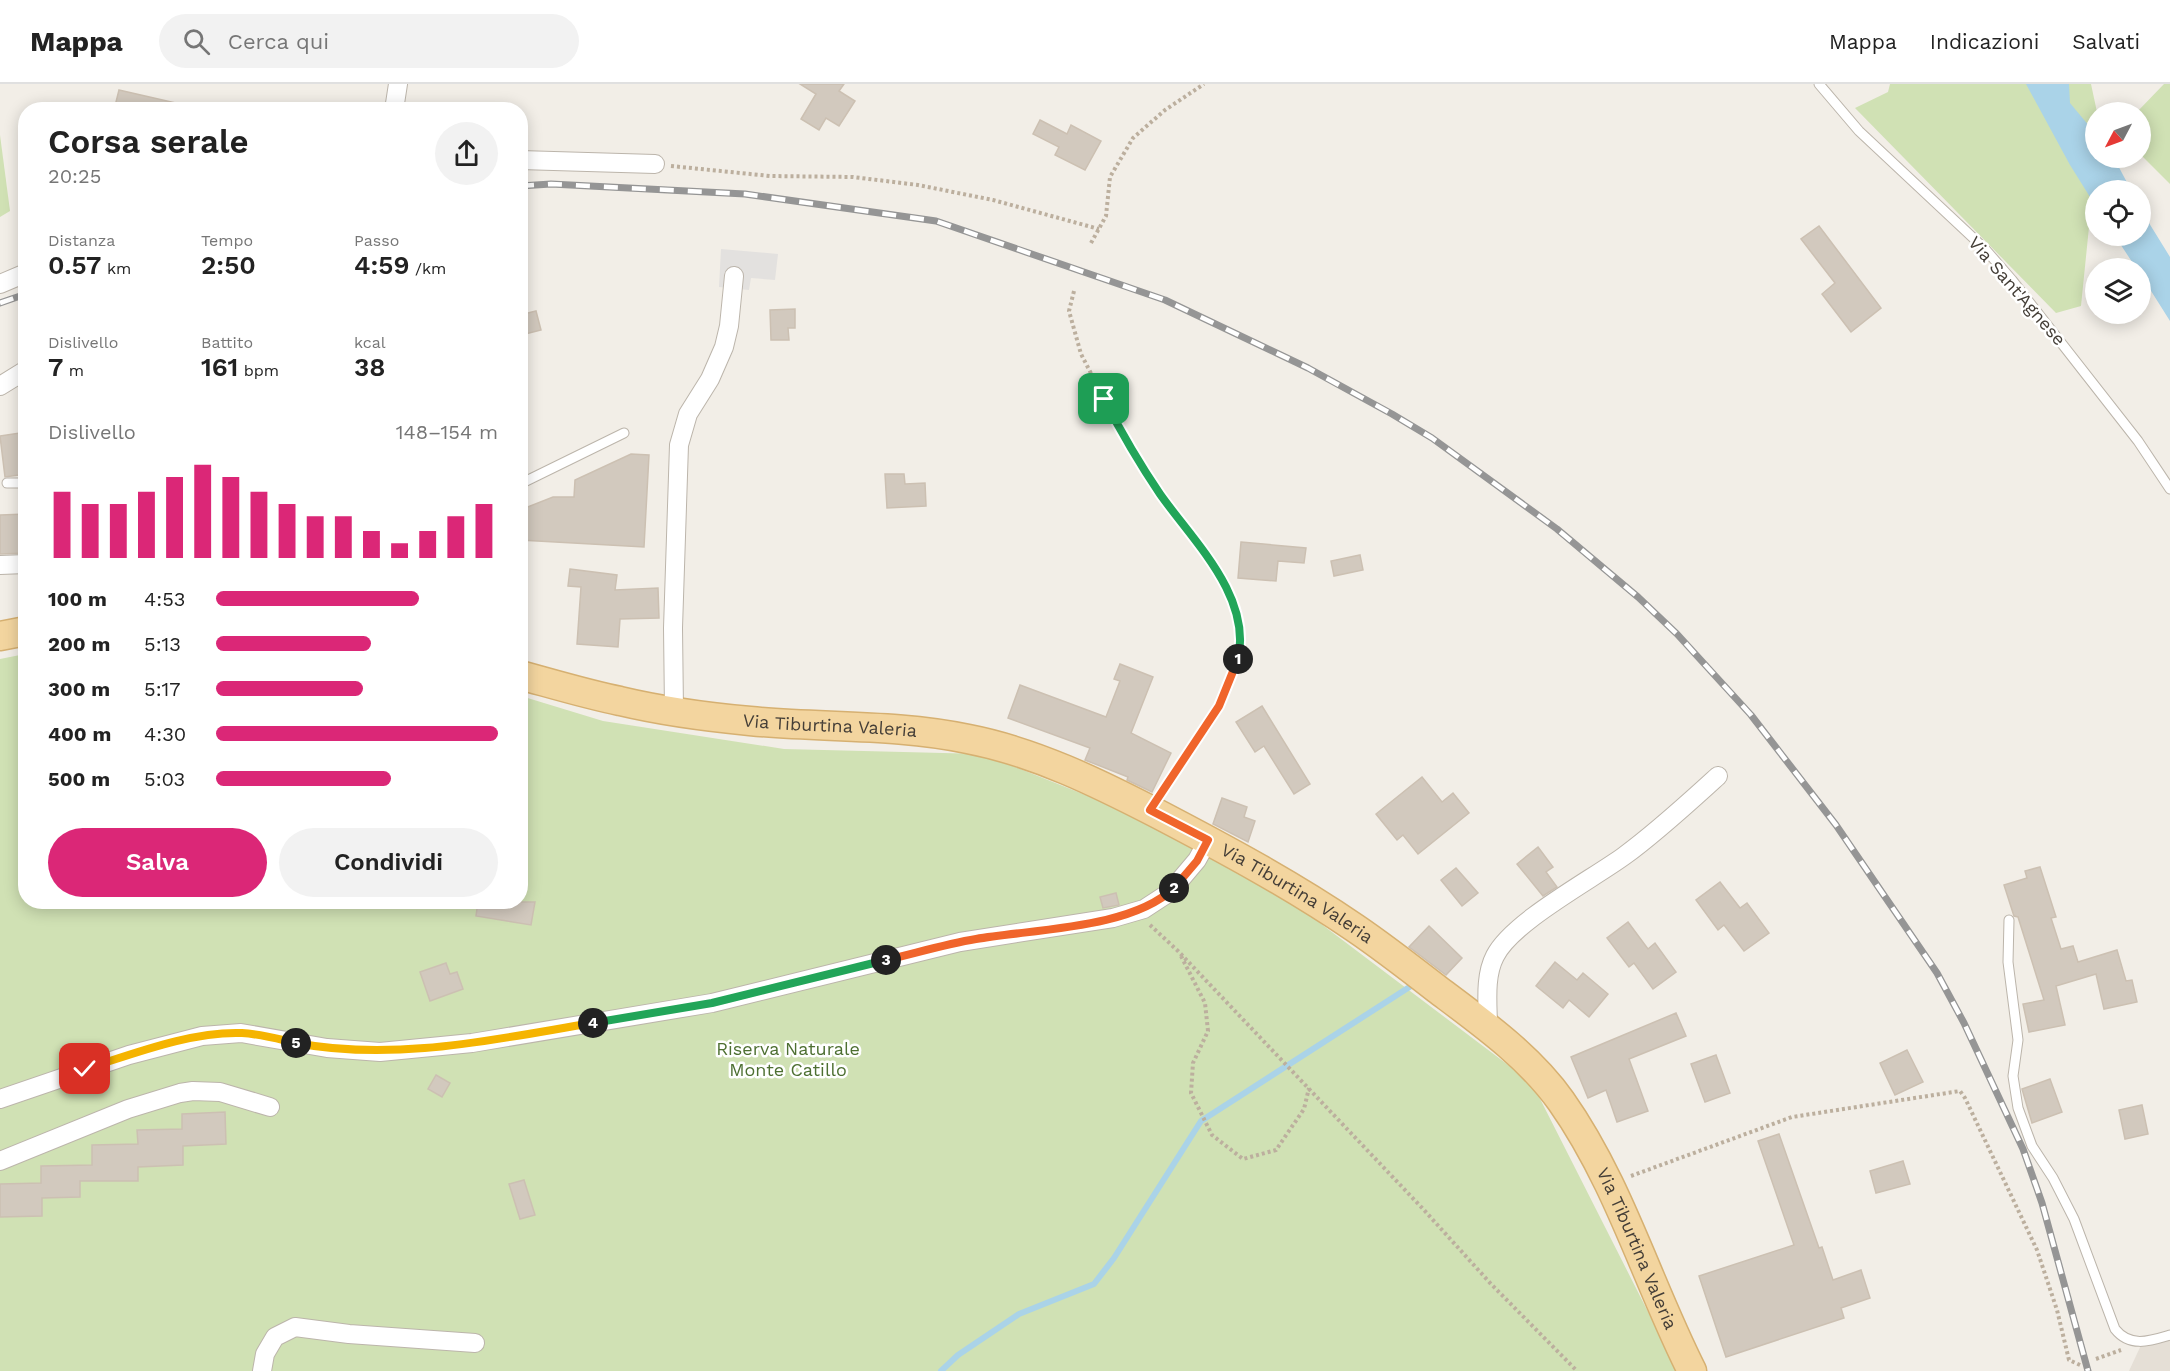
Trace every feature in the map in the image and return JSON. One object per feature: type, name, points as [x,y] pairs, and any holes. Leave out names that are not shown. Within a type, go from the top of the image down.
[{"type":"main road","points":[[0,636],[18,633]]},
{"type":"main road","name":"Via Tiburtina Valeria","points":[[528,677],[622,702],[674,710],[744,720],[911,731],[967,739],[1014,751],[1065,770],[1150,810],[1274,878],[1354,927],[1488,1028],[1525,1060],[1550,1086],[1577,1125],[1608,1184],[1692,1371]]},
{"type":"street","points":[[395,102],[398,84]]},
{"type":"street","points":[[528,159],[656,164]]},
{"type":"street","points":[[0,284],[18,276]]},
{"type":"street","points":[[674,710],[673,628],[679,445],[688,414],[716,368],[724,347],[729,326],[734,276]]},
{"type":"street","points":[[0,386],[18,375]]},
{"type":"street","points":[[0,565],[18,564]]},
{"type":"street","points":[[1488,1028],[1488,982],[1491,965],[1495,955],[1509,938],[1534,916],[1644,841],[1718,776]]},
{"type":"street","points":[[0,1099],[129,1055],[202,1036],[241,1033],[327,1048],[380,1052],[472,1043],[712,1003],[960,942],[1082,924],[1136,912],[1152,905],[1180,882],[1197,861],[1208,840]]},
{"type":"street","points":[[0,1161],[111,1115],[180,1093],[220,1092],[270,1107]]},
{"type":"street","points":[[262,1371],[265,1354],[275,1337],[295,1327],[349,1334],[475,1343]]},
{"type":"lane","name":"Via Sant'Agnese","points":[[1819,84],[1859,131],[1984,249],[2012,279],[2138,441],[2170,489]]},
{"type":"lane","points":[[528,480],[624,434]]},
{"type":"lane","points":[[7,483],[18,483]]},
{"type":"lane","points":[[2009,920],[2008,962],[2018,1040],[2013,1076],[2020,1119],[2032,1146],[2053,1178],[2074,1219],[2115,1329],[2125,1338],[2142,1343],[2170,1335]]},
{"type":"path","points":[[1091,243],[1106,216],[1110,177],[1133,138],[1165,110],[1204,84]]},
{"type":"path","points":[[656,164],[770,176],[853,177],[918,185],[993,200],[1098,229]]},
{"type":"path","points":[[1074,291],[1069,312],[1081,354],[1126,443],[1221,579],[1239,625],[1240,644],[1236,665],[1219,706],[1150,810]]},
{"type":"path","points":[[1136,912],[1179,951],[1491,1284],[1577,1371]]},
{"type":"path","points":[[1179,951],[1205,1003],[1208,1031],[1193,1063],[1191,1093],[1212,1135],[1243,1159],[1276,1150],[1304,1109],[1309,1088]]},
{"type":"path","points":[[1608,1184],[1792,1118],[1960,1091],[2037,1250],[2057,1310],[2069,1360],[2080,1365]]},
{"type":"shaded area","points":[[721,249],[778,254],[775,280],[751,278],[749,290],[719,287]]},
{"type":"shaded area","points":[[2170,1335],[2170,1371],[2129,1371],[2142,1343]]},
{"type":"green space","points":[[1890,84],[2091,84],[2095,102],[2085,102],[2085,168],[2095,168],[2094,180],[2085,180],[2085,246],[2087,246],[2081,306],[2056,313],[1855,108],[1888,92]]},
{"type":"green space","points":[[2164,84],[2170,84],[2170,184],[2151,165],[2151,102],[2147,102]]},
{"type":"green space","points":[[0,135],[10,211],[0,217]]},
{"type":"green space","name":"Riserva Naturale Monte Catillo","points":[[18,655],[18,909],[528,909],[528,698],[603,721],[784,749],[983,754],[1113,806],[1296,905],[1532,1083],[1678,1371],[0,1371],[0,659]]},
{"type":"water","points":[[2026,84],[2069,84],[2070,103],[2085,121],[2085,168],[2119,168],[2126,180],[2085,180],[2085,189]]},
{"type":"water","points":[[2151,226],[2170,257],[2170,321],[2151,291],[2151,258],[2129,258],[2122,246],[2151,246]]},
{"type":"building","points":[[800,84],[844,84],[839,91],[855,101],[839,126],[826,118],[819,130],[801,119],[816,94]]},
{"type":"building","points":[[119,90],[172,102],[116,102]]},
{"type":"building","points":[[1040,120],[1067,134],[1071,125],[1101,141],[1085,170],[1055,155],[1059,147],[1033,134]]},
{"type":"building","points":[[1819,226],[1881,308],[1851,332],[1822,294],[1835,283],[1801,239]]},
{"type":"building","points":[[795,309],[795,328],[788,328],[789,340],[771,340],[770,310]]},
{"type":"building","points":[[536,311],[541,330],[528,333],[528,313]]},
{"type":"building","points":[[18,433],[18,475],[5,477],[0,436]]},
{"type":"building","points":[[631,454],[649,455],[644,547],[528,540],[528,507],[553,497],[574,497],[575,480]]},
{"type":"building","points":[[885,474],[904,474],[905,484],[925,483],[926,506],[887,508]]},
{"type":"building","points":[[18,514],[18,553],[0,554],[0,515]]},
{"type":"building","points":[[1241,542],[1306,548],[1304,563],[1278,561],[1276,581],[1238,578]]},
{"type":"building","points":[[1360,555],[1363,570],[1334,576],[1331,561]]},
{"type":"building","points":[[570,569],[617,575],[615,590],[658,588],[659,618],[620,619],[618,647],[577,644],[581,587],[568,586]]},
{"type":"building","points":[[1120,664],[1153,677],[1131,733],[1171,753],[1152,792],[1127,780],[1128,777],[1085,760],[1090,748],[1008,718],[1020,685],[1106,717],[1120,681],[1114,679]]},
{"type":"building","points":[[1262,706],[1310,784],[1294,794],[1264,746],[1255,752],[1236,722]]},
{"type":"building","points":[[1422,777],[1442,802],[1453,793],[1469,813],[1418,854],[1403,835],[1397,840],[1376,814]]},
{"type":"building","points":[[1222,798],[1247,807],[1244,817],[1255,821],[1248,842],[1213,824]]},
{"type":"building","points":[[1538,847],[1553,867],[1546,872],[1557,887],[1543,896],[1517,864]]},
{"type":"building","points":[[2040,867],[2056,917],[2051,918],[2061,949],[2073,946],[2078,962],[2117,950],[2126,981],[2132,980],[2137,1002],[2104,1009],[2096,974],[2056,986],[2065,1025],[2029,1032],[2023,1004],[2044,1000],[2018,917],[2014,916],[2004,885],[2027,878],[2025,871]]},
{"type":"building","points":[[1456,868],[1478,893],[1462,906],[1441,880]]},
{"type":"building","points":[[1720,882],[1740,908],[1747,903],[1769,933],[1744,951],[1724,925],[1718,930],[1696,900]]},
{"type":"building","points":[[1116,893],[1119,905],[1103,908],[1100,897]]},
{"type":"building","points":[[528,902],[535,902],[531,925],[476,916],[477,909],[528,909]]},
{"type":"building","points":[[1628,922],[1648,949],[1655,943],[1676,972],[1653,989],[1634,963],[1629,967],[1607,938]]},
{"type":"building","points":[[1429,926],[1462,958],[1446,975],[1409,947]]},
{"type":"building","points":[[1555,962],[1577,980],[1583,973],[1608,994],[1589,1017],[1569,1000],[1563,1008],[1536,986]]},
{"type":"building","points":[[446,963],[450,974],[457,972],[463,989],[430,1001],[420,972]]},
{"type":"building","points":[[1676,1013],[1686,1036],[1629,1059],[1648,1111],[1617,1122],[1606,1090],[1588,1098],[1571,1057]]},
{"type":"building","points":[[1907,1050],[1923,1082],[1895,1095],[1880,1063]]},
{"type":"building","points":[[1716,1055],[1730,1093],[1705,1102],[1691,1064]]},
{"type":"building","points":[[436,1075],[450,1083],[442,1097],[428,1089]]},
{"type":"building","points":[[2050,1079],[2062,1112],[2032,1123],[2022,1089]]},
{"type":"building","points":[[2142,1105],[2148,1134],[2125,1139],[2119,1110]]},
{"type":"building","points":[[225,1112],[226,1144],[183,1146],[183,1165],[138,1167],[138,1181],[80,1181],[80,1197],[42,1198],[42,1216],[0,1217],[0,1184],[41,1183],[41,1166],[92,1165],[92,1145],[138,1144],[137,1130],[182,1129],[182,1114]]},
{"type":"building","points":[[1779,1134],[1819,1248],[1822,1247],[1833,1280],[1861,1270],[1870,1298],[1841,1308],[1844,1318],[1726,1357],[1699,1276],[1794,1245],[1758,1141]]},
{"type":"building","points":[[1903,1161],[1910,1184],[1876,1193],[1870,1171]]},
{"type":"building","points":[[524,1180],[535,1215],[520,1219],[509,1184]]},
{"type":"waterway","points":[[941,1371],[958,1355],[1019,1314],[1094,1284],[1114,1258],[1201,1121],[1411,986]]},
{"type":"railway","points":[[528,185],[551,184],[745,194],[936,221],[1165,300],[1308,368],[1432,438],[1557,529],[1638,597],[1677,634],[1751,715],[1836,825],[1937,973],[1964,1023],[2023,1149],[2042,1203],[2088,1371]]},
{"type":"railway","points":[[0,303],[18,297]]},
{"type":"route","points":[[85,1069],[202,1036],[241,1033],[309,1046],[380,1052],[472,1043],[712,1003],[960,942],[1102,920],[1136,912],[1152,905],[1180,882],[1197,861],[1208,840],[1150,810],[1219,706],[1239,655],[1240,635],[1236,614],[1221,579],[1126,443],[1104,399]]}]
